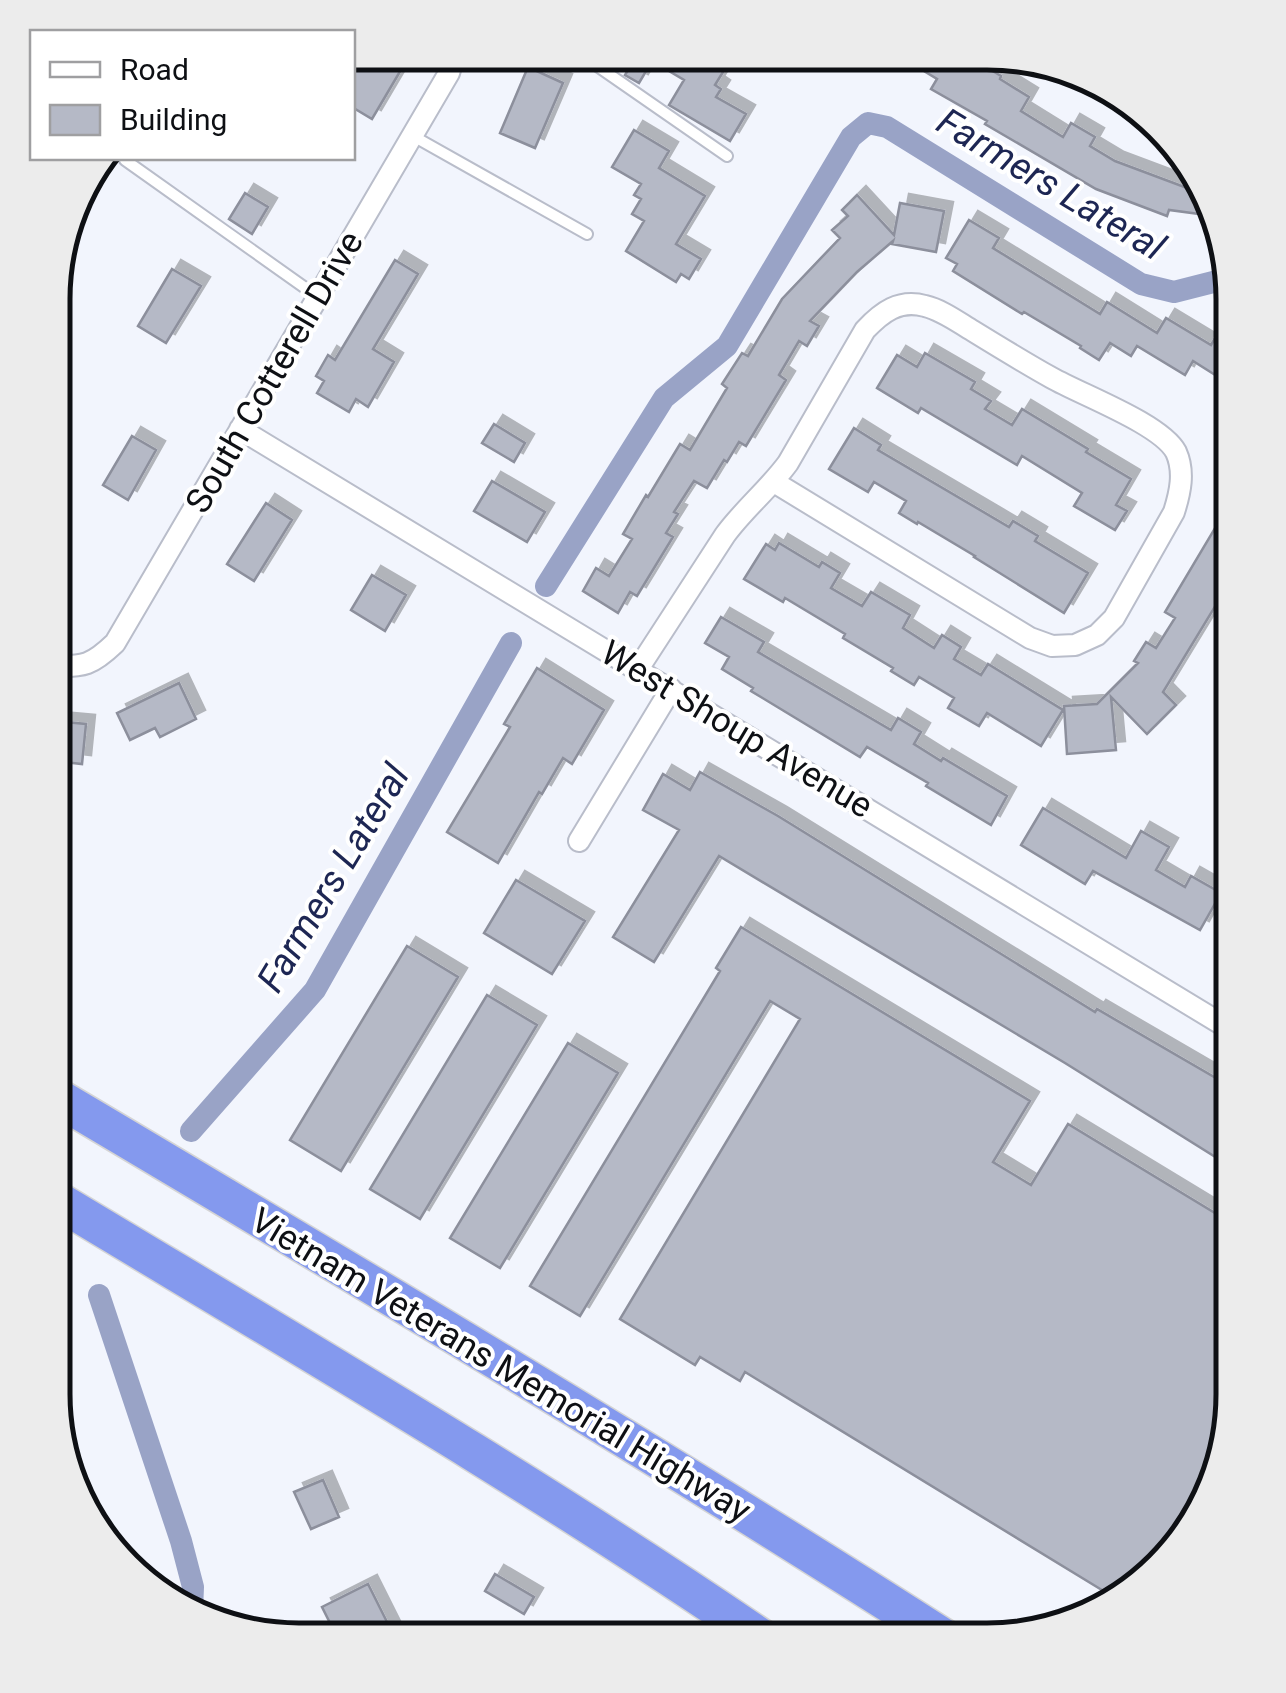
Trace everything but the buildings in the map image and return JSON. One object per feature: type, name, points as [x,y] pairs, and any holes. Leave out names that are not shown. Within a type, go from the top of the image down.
[{"type":"highway","name":"Vietnam Veterans Memorial Highway","points":[[70,1104],[920,1623]]},
{"type":"highway","points":[[70,1208],[430,1426],[739,1623]]},
{"type":"street","name":"South Cotterell Drive","points":[[70,667],[100,658],[114,644],[450,70]]},
{"type":"street","points":[[638,670],[725,534],[788,463],[865,330],[882,312],[905,304],[944,314],[1053,379],[1147,426],[1176,453],[1182,475],[1174,512],[1114,618],[1097,636],[1076,646],[1052,646],[1030,638],[774,482]]},
{"type":"street","name":"West Shoup Avenue","points":[[240,429],[1216,1021]]},
{"type":"street","points":[[579,840],[671,689]]},
{"type":"lane","points":[[603,70],[727,156]]},
{"type":"lane","points":[[412,136],[587,234]]},
{"type":"lane","points":[[125,160],[318,297]]},
{"type":"waterway","name":"Farmers Lateral","points":[[546,586],[664,398],[727,346],[851,137],[868,123],[887,127],[1141,284],[1174,292],[1216,281]]},
{"type":"waterway","name":"Farmers Lateral","points":[[191,1131],[315,990],[511,643]]},
{"type":"waterway","name":"Farmers Lateral","points":[[99,1295],[181,1541],[193,1596]]}]
